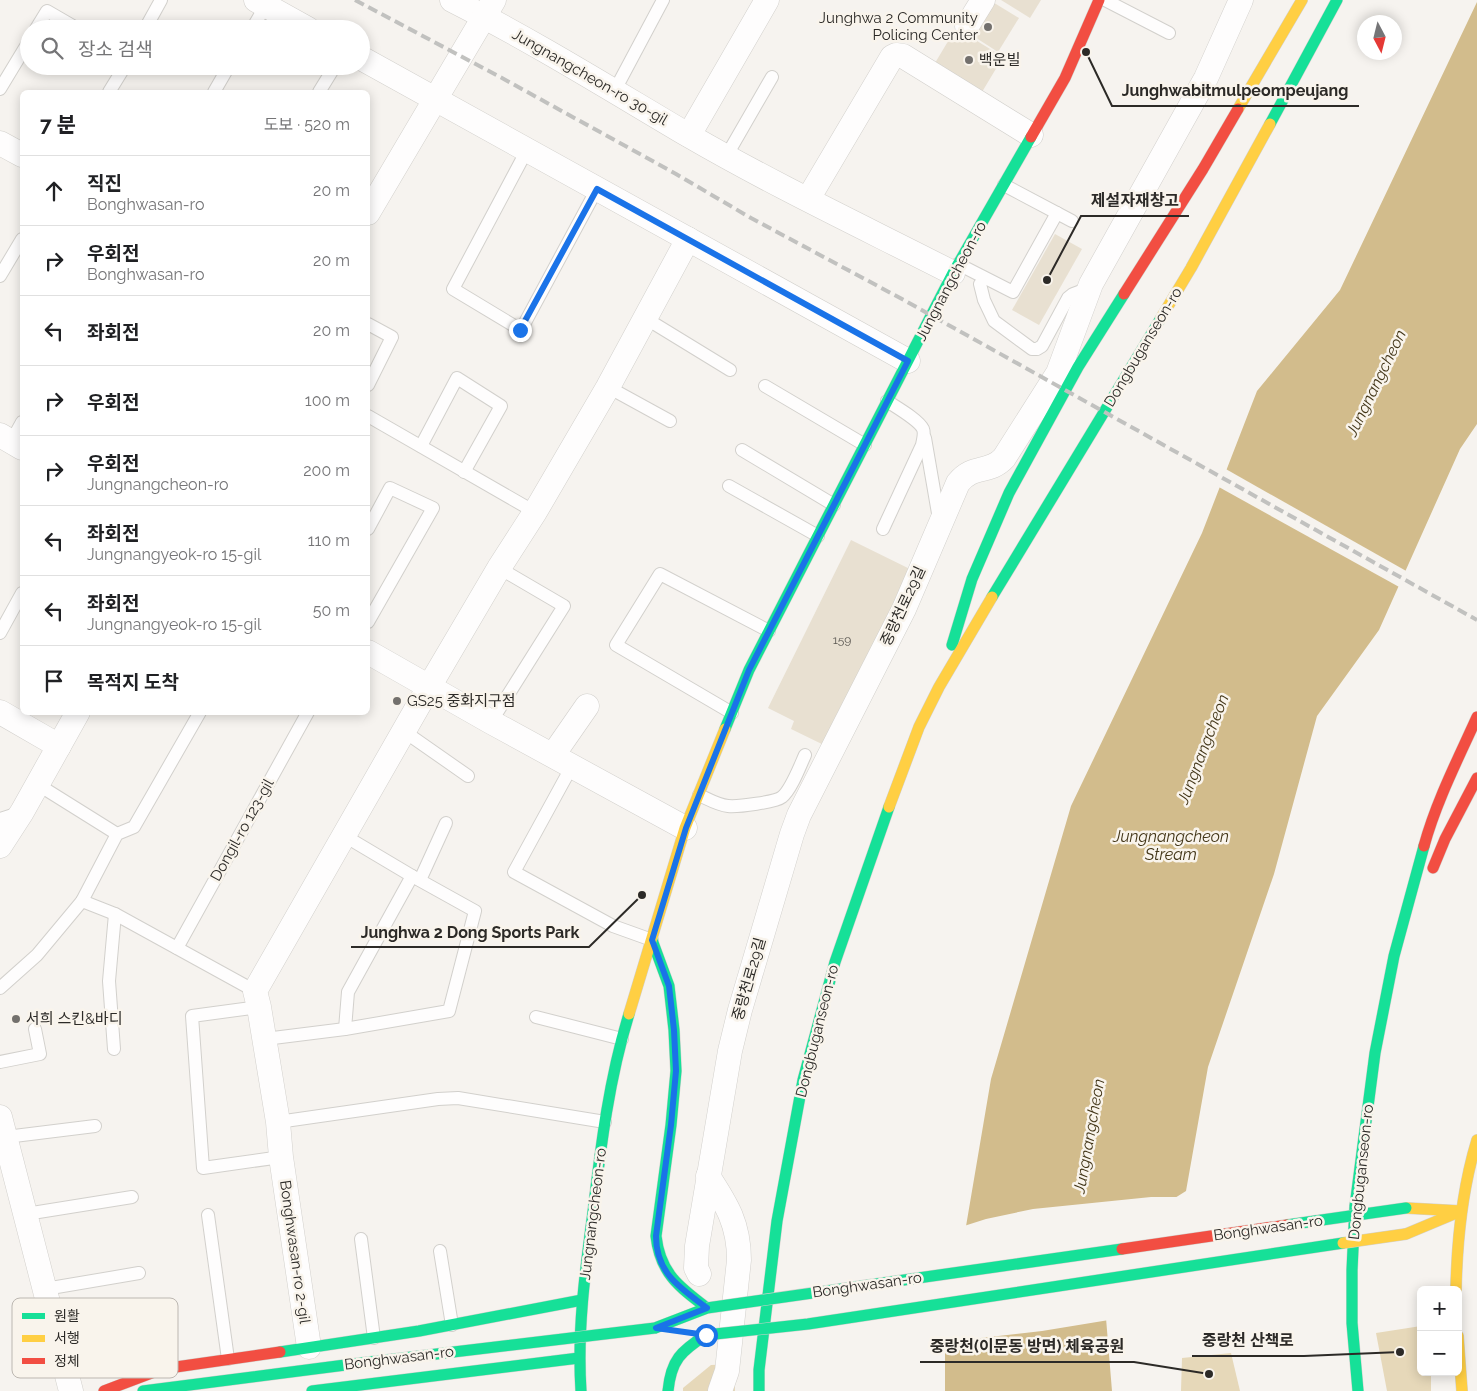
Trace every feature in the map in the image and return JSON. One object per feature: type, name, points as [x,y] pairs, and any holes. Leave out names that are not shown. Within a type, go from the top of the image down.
[{"type":"main road","name":"Jungnangcheon-ro","points":[[581,1391],[579,1358],[582,1300],[605,1122],[617,1053],[686,828],[698,795],[749,670],[956,269],[1065,78],[1099,0]]},
{"type":"main road","name":"Dongbuganseon-ro","points":[[939,687],[972,579],[1009,493],[1078,367],[1203,169],[1302,0]]},
{"type":"main road","name":"Dongbuganseon-ro","points":[[759,1391],[759,1370],[777,1221],[803,1080],[835,962],[879,833],[919,727],[939,687],[1191,268],[1337,0]]},
{"type":"main road","name":"Dongbuganseon-ro","points":[[1358,1391],[1352,1296],[1355,1206],[1375,1052],[1394,956],[1428,832],[1457,760],[1477,717]]},
{"type":"main road","name":"Dongbuganseon-ro","points":[[1394,956],[1446,839],[1477,778]]},
{"type":"main road","points":[[652,940],[669,986],[676,1071],[671,1125],[656,1236],[657,1250],[661,1263],[670,1278],[707,1308]]},
{"type":"main road","points":[[1456,1286],[1457,1247],[1461,1211],[1468,1168],[1477,1140]]},
{"type":"main road","name":"Bonghwasan-ro","points":[[656,1328],[707,1308],[1406,1208],[1461,1211]]},
{"type":"main road","name":"Bonghwasan-ro","points":[[143,1391],[656,1328],[706,1335],[818,1322],[1406,1234],[1461,1211]]},
{"type":"main road","points":[[178,1367],[374,1338],[582,1300]]},
{"type":"main road","points":[[668,1391],[670,1378],[685,1349],[706,1335]]},
{"type":"main road","points":[[312,1391],[579,1358]]},
{"type":"main road","points":[[1461,1376],[1462,1391]]},
{"type":"main road","points":[[104,1391],[138,1378]]},
{"type":"street","name":"Jungnangcheon-ro 30-gil","points":[[452,0],[490,8],[615,90],[689,135],[808,199],[956,269]]},
{"type":"street","points":[[689,135],[767,0]]},
{"type":"street","points":[[967,26],[983,0]]},
{"type":"street","name":"중랑천로29길","points":[[699,1274],[696,1271],[696,1255],[724,1080],[740,1010],[799,815],[904,609],[958,483],[968,472],[999,463],[1048,388],[1062,364],[1089,288],[1206,78],[1241,0]]},
{"type":"street","points":[[261,3],[292,20]]},
{"type":"street","points":[[370,210],[490,8]]},
{"type":"street","points":[[808,199],[892,57],[896,55],[903,56],[1031,135]]},
{"type":"street","points":[[370,63],[908,361]]},
{"type":"street","points":[[0,143],[20,154]]},
{"type":"street","points":[[257,999],[343,835],[608,387],[688,239]]},
{"type":"street","points":[[370,653],[429,688],[686,828]]},
{"type":"street","points":[[562,760],[587,706]]},
{"type":"street","points":[[0,712],[59,746]]},
{"type":"street","points":[[0,846],[11,816],[37,784],[76,715]]},
{"type":"street","name":"Bonghwasan-ro 2-gil","points":[[257,999],[278,1122],[281,1157],[309,1348]]},
{"type":"street","points":[[3,1127],[48,1298]]},
{"type":"street","points":[[708,1176],[732,1215],[739,1243],[739,1260],[727,1371],[720,1391]]},
{"type":"street","points":[[68,1378],[71,1391]]},
{"type":"lane","points":[[150,20],[160,0]]},
{"type":"lane","points":[[615,90],[663,0]]},
{"type":"lane","points":[[1105,0],[1169,33]]},
{"type":"lane","points":[[255,20],[261,3]]},
{"type":"lane","points":[[42,20],[47,11],[62,20]]},
{"type":"lane","points":[[0,89],[20,56]]},
{"type":"lane","points":[[110,90],[119,75]]},
{"type":"lane","points":[[215,90],[224,75]]},
{"type":"lane","points":[[320,90],[329,75]]},
{"type":"lane","points":[[727,155],[772,77]]},
{"type":"lane","points":[[527,150],[453,288],[520,330],[597,189]]},
{"type":"lane","points":[[1004,184],[1072,221]]},
{"type":"lane","points":[[956,269],[1013,292],[1057,213]]},
{"type":"lane","points":[[0,276],[5,257],[20,241]]},
{"type":"lane","points":[[980,284],[984,300],[994,321],[1032,349],[1042,346],[1068,298],[1089,288]]},
{"type":"lane","points":[[645,318],[730,370]]},
{"type":"lane","points":[[370,325],[392,337],[370,381]]},
{"type":"lane","points":[[421,446],[457,378],[501,406],[464,472]]},
{"type":"lane","points":[[765,386],[865,445]]},
{"type":"lane","points":[[608,387],[670,421]]},
{"type":"lane","points":[[887,401],[924,429],[937,513],[941,523]]},
{"type":"lane","points":[[370,417],[535,512]]},
{"type":"lane","points":[[883,529],[922,445],[924,436]]},
{"type":"lane","points":[[742,450],[834,505]]},
{"type":"lane","points":[[729,486],[818,536]]},
{"type":"lane","points":[[370,525],[390,488],[433,508],[370,618]]},
{"type":"lane","points":[[491,722],[564,606],[500,568]]},
{"type":"lane","points":[[732,713],[616,645],[660,574],[769,631]]},
{"type":"lane","points":[[0,634],[20,597]]},
{"type":"lane","points":[[0,988],[37,955],[82,901],[117,834],[134,827],[198,715]]},
{"type":"lane","name":"Dongil-ro 123-gil","points":[[177,948],[306,715]]},
{"type":"lane","points":[[405,732],[468,776]]},
{"type":"lane","points":[[698,795],[729,806],[774,801],[787,792],[805,755]]},
{"type":"lane","points":[[562,760],[514,872],[613,926],[652,940]]},
{"type":"lane","points":[[37,784],[117,834]]},
{"type":"lane","points":[[345,1029],[348,992],[416,878],[446,823]]},
{"type":"lane","points":[[265,1039],[345,1029],[449,1011],[475,911],[343,835]]},
{"type":"lane","points":[[82,901],[115,914],[177,948],[257,999]]},
{"type":"lane","points":[[114,1049],[109,981],[115,914]]},
{"type":"lane","points":[[257,999],[192,1016],[203,1168],[281,1157]]},
{"type":"lane","points":[[536,1017],[622,1039]]},
{"type":"lane","points":[[0,1062],[40,1054],[35,1029]]},
{"type":"lane","points":[[278,1122],[438,1099],[458,1098],[605,1122]]},
{"type":"lane","points":[[3,1127],[95,1126]]},
{"type":"lane","points":[[26,1214],[132,1197]]},
{"type":"lane","points":[[208,1215],[228,1360]]},
{"type":"lane","name":"Bonghwasan-ro","points":[[361,1239],[374,1338]]},
{"type":"lane","name":"Bonghwasan-ro","points":[[440,1251],[452,1325]]},
{"type":"lane","points":[[45,1288],[139,1273]]},
{"type":"shaded area","points":[[1417,1327],[1417,1376],[1431,1376],[1431,1391],[1387,1391],[1376,1333]]},
{"type":"shaded area","points":[[1231,1353],[1240,1391],[1181,1391],[1182,1358]]},
{"type":"shaded area","points":[[734,1364],[735,1391],[683,1391],[683,1388],[711,1365]]},
{"type":"water","name":"Jungnangcheon Stream","points":[[1477,2],[1477,424],[1460,449],[1379,630],[1317,716],[1274,874],[1208,1067],[1186,1191],[1100,1245],[1112,1391],[945,1391],[945,1350],[991,1079],[1071,806],[1202,533],[1257,391],[1340,290]]},
{"type":"pier","points":[[1224,468],[1408,572],[1401,588],[1217,486]]},
{"type":"pier","points":[[1151,1197],[1181,1197],[1102,1247],[1109,1320],[1042,1331],[944,1340],[964,1226],[986,1219],[1033,1209]]},
{"type":"building","points":[[1001,0],[1041,0],[1030,18]]},
{"type":"building","points":[[991,1],[1019,18],[998,52],[970,34]]},
{"type":"building","name":"백운빌","points":[[956,28],[1003,57],[982,92],[935,63]]},
{"type":"building","points":[[1055,234],[1082,249],[1039,325],[1012,310]]},
{"type":"building","points":[[851,540],[916,572],[830,748],[791,729],[794,721],[768,708]]},
{"type":"railway","points":[[355,0],[676,174],[751,218],[902,299],[1477,620]]},
{"type":"traffic: fast","points":[[1270,124],[1337,0]]},
{"type":"traffic: fast","points":[[725,729],[749,670],[953,273],[1031,137]]},
{"type":"traffic: fast","points":[[952,645],[972,579],[1009,493],[1078,367],[1124,294]]},
{"type":"traffic: fast","points":[[992,597],[1161,318]]},
{"type":"traffic: fast","points":[[759,1391],[759,1370],[777,1221],[803,1080],[835,962],[889,807]]},
{"type":"traffic: fast","points":[[1358,1391],[1352,1323],[1355,1206],[1375,1053],[1394,956],[1424,846]]},
{"type":"traffic: fast","points":[[652,940],[669,986],[676,1071],[671,1125],[656,1236],[658,1249],[667,1270],[680,1286],[707,1308]]},
{"type":"traffic: fast","points":[[581,1391],[580,1346],[583,1302],[599,1162],[606,1112],[629,1014]]},
{"type":"traffic: fast","points":[[1287,1225],[1406,1208]]},
{"type":"traffic: fast","points":[[706,1335],[808,1324],[1343,1243]]},
{"type":"traffic: fast","points":[[707,1308],[1122,1249]]},
{"type":"traffic: fast","points":[[280,1352],[419,1331],[582,1300]]},
{"type":"traffic: fast","points":[[655,1328],[707,1308]]},
{"type":"traffic: fast","points":[[353,1364],[655,1328]]},
{"type":"traffic: fast","points":[[668,1391],[669,1380],[679,1357],[690,1346],[706,1335]]},
{"type":"traffic: fast","points":[[312,1391],[579,1358]]},
{"type":"traffic: fast","points":[[143,1391],[353,1364]]},
{"type":"traffic: slow","points":[[1238,109],[1302,0]]},
{"type":"traffic: slow","points":[[1161,318],[1191,268],[1270,124]]},
{"type":"traffic: slow","points":[[889,807],[919,727],[939,687],[992,597]]},
{"type":"traffic: slow","points":[[629,1014],[685,828],[725,729]]},
{"type":"traffic: slow","points":[[1456,1286],[1461,1214],[1477,1140]]},
{"type":"traffic: slow","points":[[1406,1208],[1461,1211],[1406,1234]]},
{"type":"traffic: slow","points":[[1343,1243],[1406,1234]]},
{"type":"traffic: slow","points":[[1461,1376],[1462,1391]]},
{"type":"traffic: jam","points":[[1031,137],[1065,78],[1099,0]]},
{"type":"traffic: jam","points":[[1124,294],[1203,169],[1238,109]]},
{"type":"traffic: jam","points":[[1424,846],[1441,797],[1477,717]]},
{"type":"traffic: jam","points":[[1433,868],[1445,839],[1477,778]]},
{"type":"traffic: jam","points":[[1122,1249],[1287,1225]]},
{"type":"traffic: jam","points":[[178,1367],[280,1352]]},
{"type":"traffic: jam","points":[[104,1391],[138,1378]]},
{"type":"place","name":"Junghwa 2 Community Policing Center","points":[[988,27]]},
{"type":"place","name":"Junghwabitmulpeompeujang","points":[[1086,52]]},
{"type":"place","name":"백운빌","points":[[969,60]]},
{"type":"place","name":"제설자재창고","points":[[1047,280]]},
{"type":"place","name":"GS25 중화지구점","points":[[397,701]]},
{"type":"place","name":"Junghwa 2 Dong Sports Park","points":[[642,895]]},
{"type":"place","name":"서희 스킨&바디","points":[[16,1019]]},
{"type":"place","name":"중랑천 산책로","points":[[1400,1352]]},
{"type":"place","name":"중랑천(이문동 방면) 체육공원","points":[[1209,1374]]},
{"type":"route","points":[[520,330],[597,189],[908,361],[749,670],[686,828],[652,940],[669,986],[673,1010],[676,1071],[671,1125],[656,1236],[657,1250],[664,1271],[670,1278],[707,1308],[656,1328],[706,1335]]},
{"type":"water label","name":"Jungnangcheon","points":[[1376,383]]},
{"type":"water label","name":"Jungnangcheon","points":[[1203,749]]},
{"type":"water label","name":"Jungnangcheon","points":[[1089,1136]]}]
